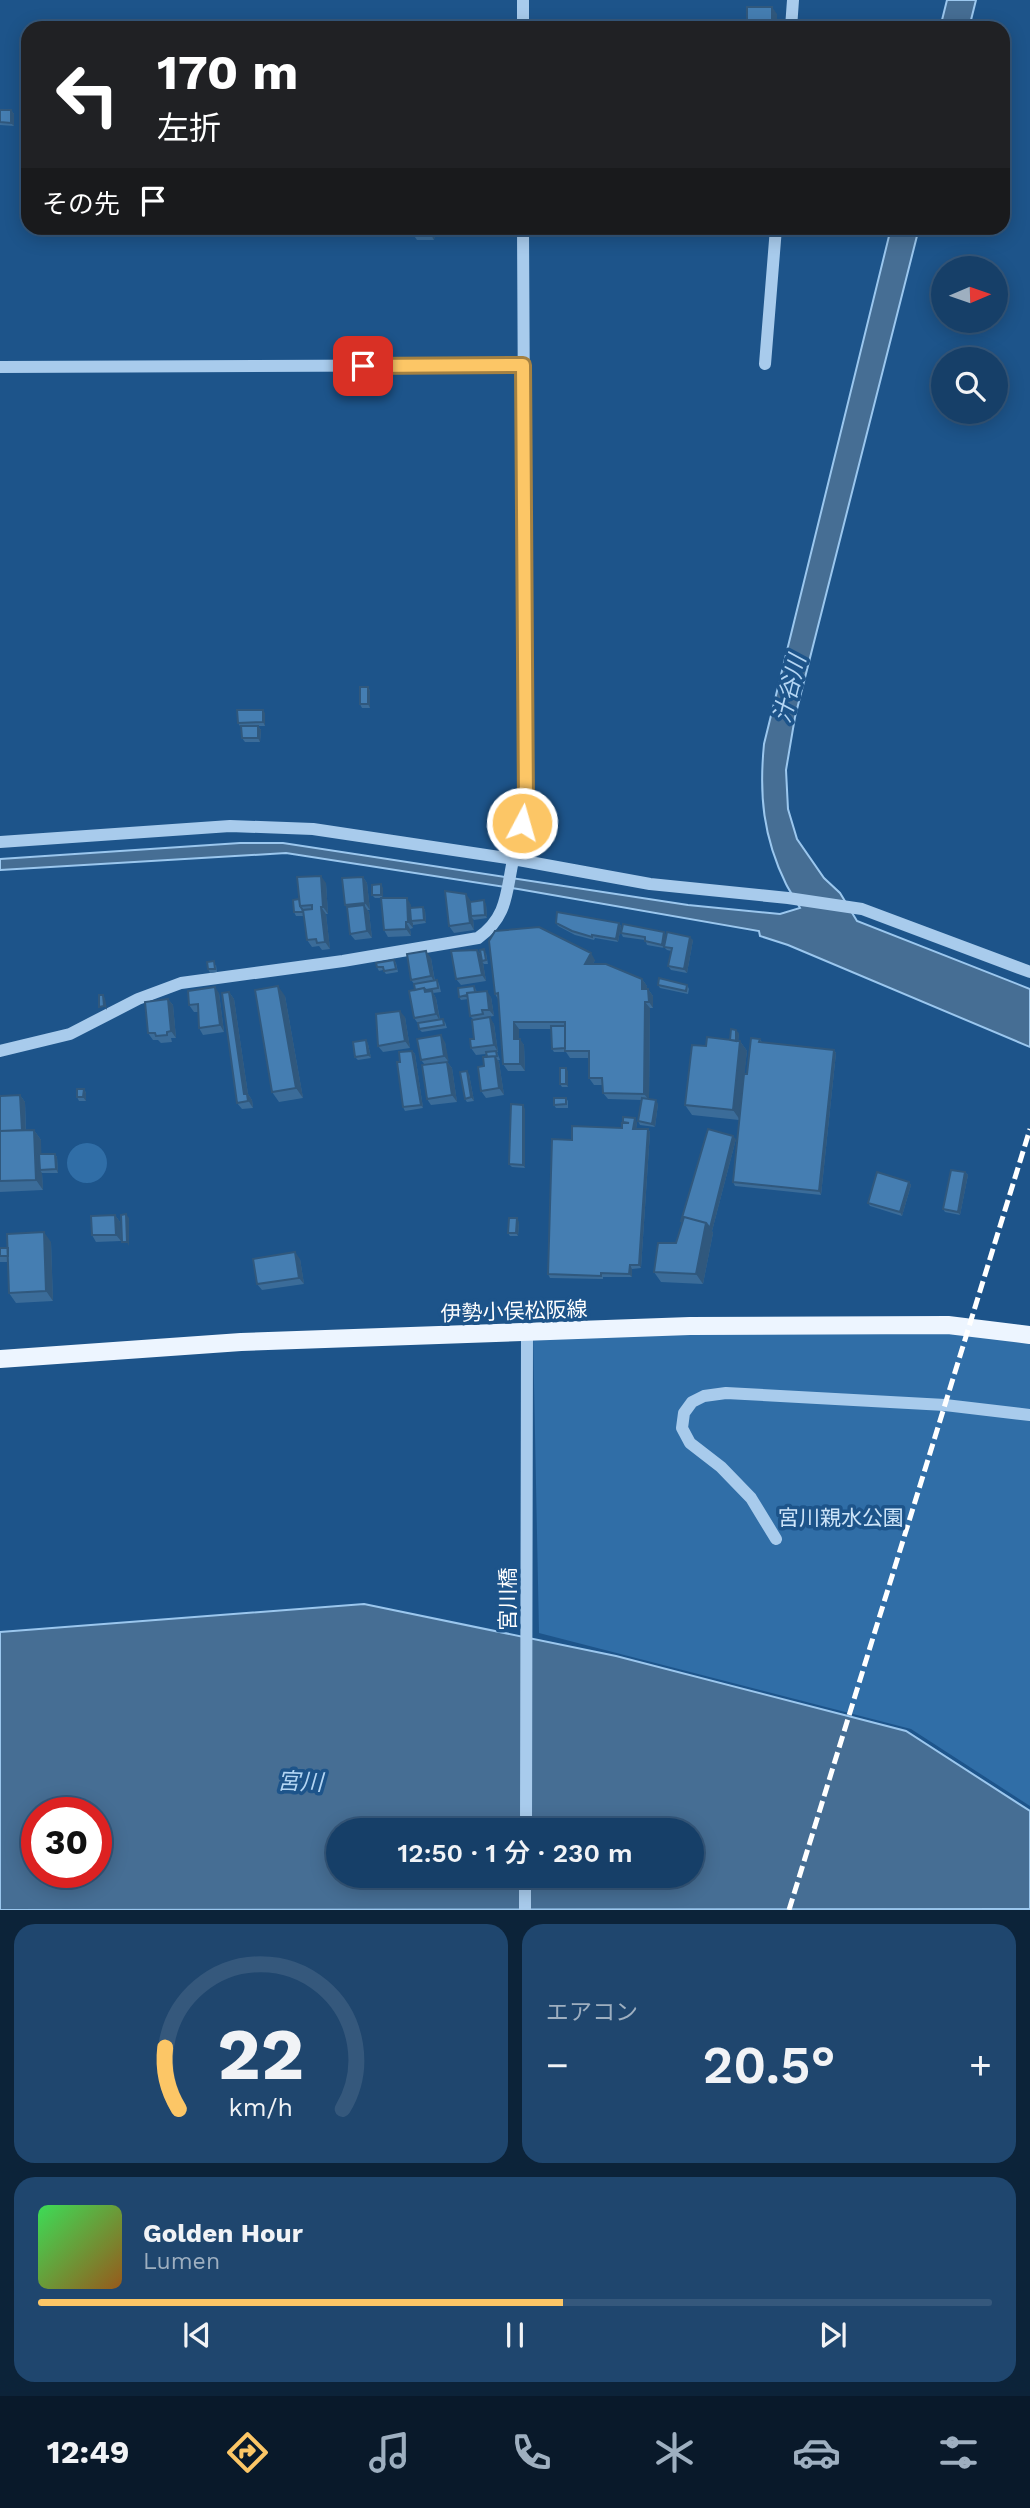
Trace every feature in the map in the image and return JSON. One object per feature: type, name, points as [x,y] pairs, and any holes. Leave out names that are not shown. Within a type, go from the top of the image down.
[{"type":"main road","name":"伊勢小俣松阪線","points":[[0,1359],[241,1342],[527,1334],[690,1326],[948,1325],[1030,1335]]},
{"type":"street","points":[[523,0],[523,21]]},
{"type":"street","points":[[792,21],[793,0]]},
{"type":"street","points":[[0,1051],[70,1034],[138,999],[180,983],[478,939],[488,931],[507,899],[526,805],[523,235]]},
{"type":"street","points":[[765,364],[775,235]]},
{"type":"street","points":[[0,367],[523,365]]},
{"type":"street","points":[[0,842],[230,826],[313,829],[650,884],[788,898],[862,909],[1030,972]]},
{"type":"street","name":"宮川橋","points":[[526,1818],[527,1334]]},
{"type":"street","points":[[776,1539],[751,1498],[721,1467],[690,1443],[682,1428],[684,1413],[692,1402],[704,1396],[726,1393],[945,1405],[1030,1415]]},
{"type":"street","points":[[525,1888],[525,1909]]},
{"type":"green space","points":[[87,1143],[95,1144],[101,1149],[106,1155],[106,1171],[101,1177],[95,1182],[87,1183],[79,1182],[73,1177],[68,1171],[67,1163],[68,1155],[73,1149],[79,1144]]},
{"type":"green space","name":"宮川親水公園","points":[[970,1326],[1030,1335],[1030,1806],[911,1729],[539,1633],[533,1334]]},
{"type":"water","points":[[947,0],[976,0],[971,21],[942,21]]},
{"type":"water","name":"汁谷川","points":[[889,235],[917,235],[795,717],[786,770],[788,809],[797,839],[824,878],[840,893],[857,921],[1030,989],[1030,1047],[788,945],[760,936],[759,931],[518,889],[286,853],[0,870],[0,859],[240,843],[283,843],[688,905],[780,914],[800,908],[778,867],[764,816],[764,744]]},
{"type":"water","name":"宮川","points":[[364,1604],[616,1656],[906,1731],[1030,1811],[1030,1909],[0,1910],[0,1632]]},
{"type":"building","points":[[747,7],[772,7],[772,21],[747,21]]},
{"type":"building","points":[[0,110],[11,110],[11,123],[0,122]]},
{"type":"building","points":[[360,687],[368,687],[368,704],[360,704]]},
{"type":"building","points":[[237,710],[263,710],[263,722],[238,723]]},
{"type":"building","points":[[241,726],[258,726],[258,738],[242,738]]},
{"type":"building","points":[[321,876],[325,942],[317,943],[316,939],[307,940],[303,910],[312,909],[312,905],[300,906],[297,877]]},
{"type":"building","points":[[363,877],[365,903],[345,905],[342,878]]},
{"type":"building","points":[[381,884],[381,895],[372,895],[372,885]]},
{"type":"building","points":[[445,891],[466,894],[470,923],[449,926]]},
{"type":"building","points":[[381,898],[407,898],[406,929],[384,930]]},
{"type":"building","points":[[299,899],[303,912],[294,912],[293,900]]},
{"type":"building","points":[[484,900],[485,915],[471,916],[470,902]]},
{"type":"building","points":[[364,905],[367,931],[350,934],[347,907]]},
{"type":"building","points":[[423,907],[424,920],[411,921],[410,908]]},
{"type":"building","points":[[557,912],[619,923],[616,939],[592,937],[572,931],[556,923]]},
{"type":"building","points":[[623,924],[664,932],[662,945],[645,941],[645,937],[621,933]]},
{"type":"building","points":[[539,927],[591,953],[585,964],[606,964],[642,979],[642,989],[648,989],[649,1002],[645,1002],[644,1094],[603,1093],[602,1078],[589,1078],[589,1051],[565,1051],[565,1022],[514,1022],[514,1039],[520,1039],[520,1064],[503,1064],[498,993],[495,994],[489,941],[495,931]]},
{"type":"building","points":[[667,932],[690,937],[684,969],[668,966],[672,948],[664,947]]},
{"type":"building","points":[[484,949],[486,960],[482,961],[480,950]]},
{"type":"building","points":[[477,950],[482,975],[456,979],[451,951]]},
{"type":"building","points":[[426,951],[431,976],[411,980],[407,954]]},
{"type":"building","points":[[394,960],[396,969],[384,971],[383,967],[377,967],[376,963]]},
{"type":"building","points":[[214,961],[215,969],[208,969],[207,962]]},
{"type":"building","points":[[659,978],[687,985],[686,991],[658,985]]},
{"type":"building","points":[[437,980],[438,988],[415,990],[414,984]]},
{"type":"building","points":[[278,986],[296,1088],[272,1092],[255,990]]},
{"type":"building","points":[[474,986],[475,992],[459,997],[458,988]]},
{"type":"building","points":[[215,987],[220,1025],[199,1028],[198,1004],[189,1005],[188,991]]},
{"type":"building","points":[[424,988],[425,992],[432,991],[436,1014],[414,1018],[409,991]]},
{"type":"building","points":[[487,991],[489,1010],[482,1010],[483,1014],[470,1016],[467,993]]},
{"type":"building","points":[[229,992],[244,1094],[247,1094],[248,1101],[237,1103],[222,993]]},
{"type":"building","points":[[99,995],[103,995],[104,1006],[99,1007]]},
{"type":"building","points":[[168,999],[171,1031],[167,1032],[167,1035],[156,1036],[155,1033],[148,1033],[145,1002]]},
{"type":"building","points":[[400,1011],[405,1041],[378,1046],[376,1014]]},
{"type":"building","points":[[490,1017],[494,1045],[471,1048],[470,1039],[474,1039],[472,1020]]},
{"type":"building","points":[[443,1019],[444,1025],[419,1029],[418,1023]]},
{"type":"building","points":[[551,1026],[565,1026],[565,1048],[552,1049]]},
{"type":"building","points":[[731,1029],[736,1030],[736,1041],[730,1040]]},
{"type":"building","points":[[441,1035],[444,1056],[421,1060],[417,1039]]},
{"type":"building","points":[[707,1037],[740,1041],[733,1110],[685,1105],[692,1045],[706,1046]]},
{"type":"building","points":[[751,1038],[760,1039],[759,1042],[834,1050],[819,1191],[733,1182],[744,1074],[747,1074]]},
{"type":"building","points":[[366,1040],[368,1055],[355,1057],[353,1042]]},
{"type":"building","points":[[412,1051],[421,1105],[403,1107],[397,1062],[400,1062],[399,1052]]},
{"type":"building","points":[[496,1051],[497,1056],[487,1057],[486,1052]]},
{"type":"building","points":[[495,1056],[499,1088],[481,1091],[478,1067],[484,1066],[483,1057]]},
{"type":"building","points":[[447,1062],[452,1095],[427,1099],[422,1065]]},
{"type":"building","points":[[560,1068],[566,1068],[566,1084],[560,1084]]},
{"type":"building","points":[[467,1071],[471,1097],[465,1099],[460,1072]]},
{"type":"building","points":[[77,1089],[84,1089],[83,1097],[77,1097]]},
{"type":"building","points":[[20,1095],[22,1130],[0,1131],[0,1096]]},
{"type":"building","points":[[554,1098],[566,1098],[566,1104],[554,1105]]},
{"type":"building","points":[[642,1098],[656,1100],[652,1124],[638,1121]]},
{"type":"building","points":[[511,1104],[523,1105],[523,1165],[509,1164]]},
{"type":"building","points":[[623,1117],[635,1118],[633,1129],[648,1129],[639,1265],[630,1265],[629,1274],[548,1274],[552,1139],[572,1140],[572,1126],[622,1128],[622,1123],[629,1123],[623,1122]]},
{"type":"building","points":[[708,1129],[733,1136],[710,1228],[706,1223],[684,1217],[681,1221]]},
{"type":"building","points":[[34,1130],[36,1180],[0,1181],[0,1131]]},
{"type":"building","points":[[39,1154],[55,1154],[56,1169],[40,1170]]},
{"type":"building","points":[[951,1170],[965,1172],[958,1212],[943,1209]]},
{"type":"building","points":[[877,1172],[909,1182],[900,1212],[868,1203]]},
{"type":"building","points":[[126,1214],[127,1242],[122,1242],[121,1215]]},
{"type":"building","points":[[115,1215],[116,1235],[92,1235],[91,1216]]},
{"type":"building","points":[[684,1217],[706,1223],[696,1274],[654,1272],[658,1243],[676,1243]]},
{"type":"building","points":[[509,1218],[517,1218],[516,1233],[508,1233]]},
{"type":"building","points":[[44,1232],[46,1291],[9,1293],[7,1234]]},
{"type":"building","points":[[0,1248],[8,1248],[8,1256],[0,1256]]},
{"type":"building","points":[[295,1252],[299,1278],[257,1284],[253,1259]]},
{"type":"railway","points":[[789,1910],[1030,1129]]},
{"type":"route","points":[[363,366],[523,365],[526,805],[522,823]]}]
